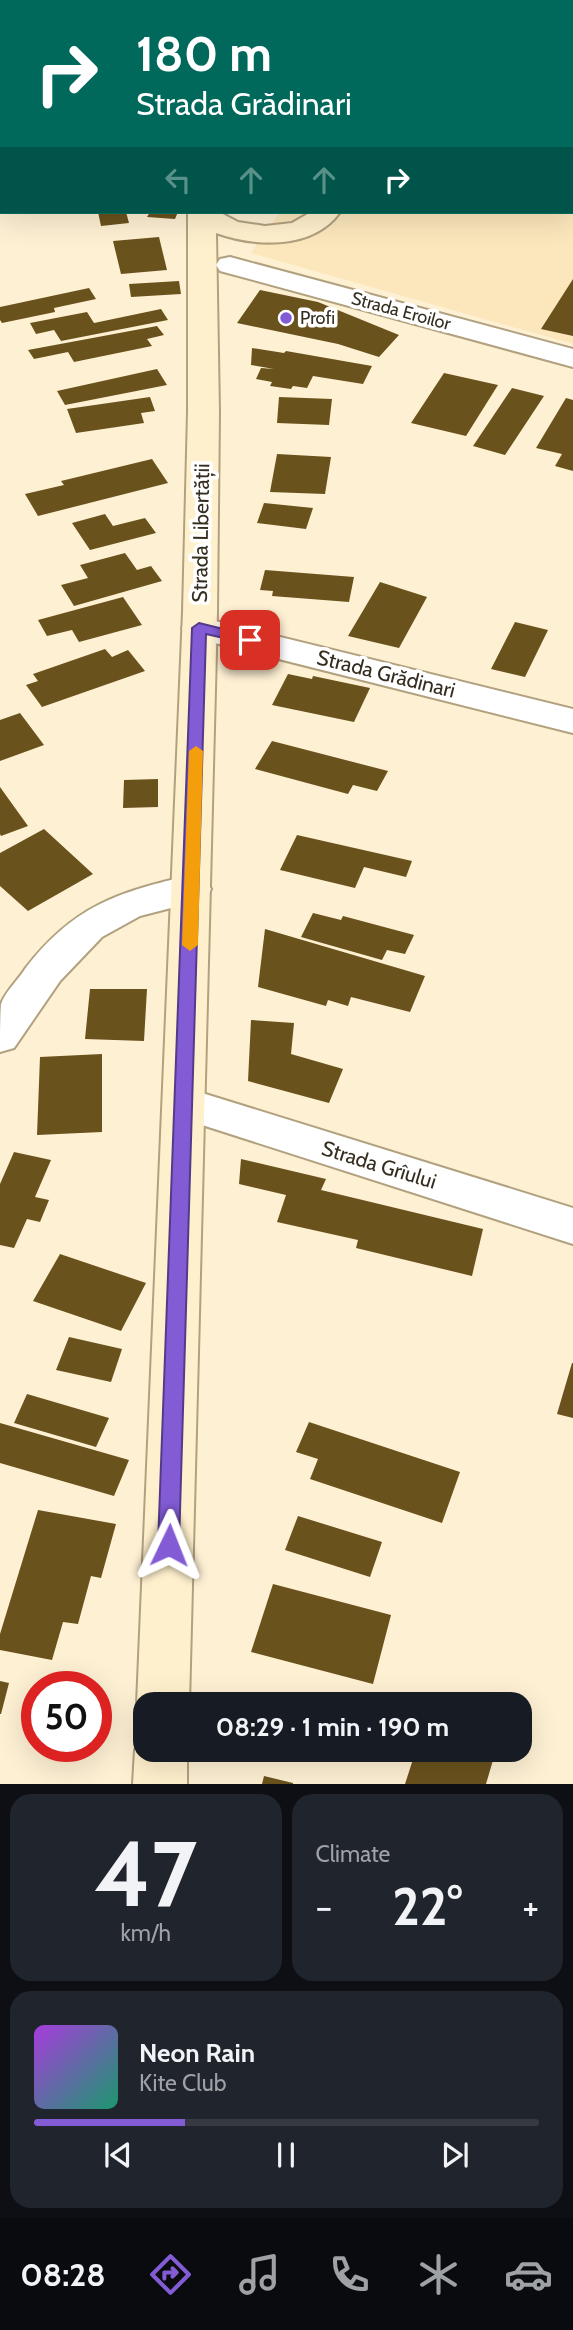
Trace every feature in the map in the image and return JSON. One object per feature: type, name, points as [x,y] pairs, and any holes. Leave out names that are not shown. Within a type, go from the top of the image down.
[{"type":"main road","name":"Strada Libertății","points":[[163,1692],[186,1104],[199,628],[217,275],[202,214]]},
{"type":"main road","name":"Strada Libertății","points":[[205,214],[221,226],[235,231],[269,234],[301,229],[314,223],[324,214]]},
{"type":"main road","name":"Strada Libertății","points":[[217,275],[269,234]]},
{"type":"main road","points":[[160,1784],[161,1762]]},
{"type":"street","name":"Strada Eroilor","points":[[217,275],[573,358]]},
{"type":"street","name":"Strada Grădinari","points":[[199,628],[573,721]]},
{"type":"street","points":[[0,1037],[44,973],[72,940],[105,916],[138,901],[192,889]]},
{"type":"street","name":"Strada Grîului","points":[[186,1104],[573,1226]]},
{"type":"shaded area","points":[[279,214],[573,214],[573,344],[251,253]]},
{"type":"building","points":[[98,214],[127,214],[129,223],[101,226]]},
{"type":"building","points":[[149,214],[177,214],[175,219],[147,217]]},
{"type":"building","points":[[159,237],[167,270],[121,274],[113,241]]},
{"type":"building","points":[[573,279],[573,336],[541,329]]},
{"type":"building","points":[[179,281],[181,294],[131,297],[129,284]]},
{"type":"building","points":[[89,288],[96,299],[54,308],[55,312],[2,323],[0,320],[0,307]]},
{"type":"building","points":[[260,290],[318,302],[399,335],[379,357],[338,344],[237,323]]},
{"type":"building","points":[[161,309],[168,320],[61,341],[54,330],[36,334],[30,323],[87,312],[94,323]]},
{"type":"building","points":[[157,326],[164,335],[147,339],[152,346],[74,362],[68,352],[34,359],[28,350]]},
{"type":"building","points":[[252,348],[372,366],[363,384],[313,376],[307,388],[270,386],[272,382],[256,379],[261,368],[274,369],[251,365]]},
{"type":"building","points":[[157,369],[167,385],[65,405],[57,391]]},
{"type":"building","points":[[444,373],[498,385],[466,436],[411,423]]},
{"type":"building","points":[[512,388],[544,396],[505,455],[473,446]]},
{"type":"building","points":[[150,397],[155,411],[141,413],[144,423],[76,433],[67,409]]},
{"type":"building","points":[[279,397],[332,399],[329,425],[277,423]]},
{"type":"building","points":[[566,398],[573,400],[573,471],[555,466],[562,454],[536,448]]},
{"type":"building","points":[[277,454],[331,457],[325,494],[270,492]]},
{"type":"building","points":[[152,459],[168,483],[38,516],[25,494],[64,485],[61,481]]},
{"type":"building","points":[[264,503],[313,508],[306,529],[257,523]]},
{"type":"building","points":[[105,514],[113,526],[145,518],[156,533],[90,550],[72,523]]},
{"type":"building","points":[[125,553],[137,570],[151,566],[162,581],[74,606],[61,585],[88,578],[80,565]]},
{"type":"building","points":[[265,570],[354,577],[349,602],[272,596],[273,591],[260,590]]},
{"type":"building","points":[[380,582],[427,597],[399,648],[348,636]]},
{"type":"building","points":[[123,597],[142,625],[79,642],[72,630],[47,636],[38,620]]},
{"type":"building","points":[[515,622],[548,630],[525,677],[491,669]]},
{"type":"building","points":[[105,649],[112,657],[128,650],[145,671],[42,707],[26,685],[38,681],[33,674]]},
{"type":"building","points":[[288,674],[312,679],[313,676],[370,688],[354,722],[272,705]]},
{"type":"building","points":[[20,713],[44,745],[0,761],[0,720]]},
{"type":"building","points":[[272,741],[388,771],[377,791],[353,785],[348,794],[255,769]]},
{"type":"building","points":[[158,779],[158,807],[123,808],[124,780]]},
{"type":"building","points":[[0,787],[28,826],[1,836],[0,834]]},
{"type":"building","points":[[44,829],[93,874],[28,911],[0,886],[0,853]]},
{"type":"building","points":[[297,835],[412,861],[406,877],[364,867],[355,888],[280,870]]},
{"type":"building","points":[[313,913],[341,920],[343,916],[414,935],[405,954],[387,950],[382,960],[301,937]]},
{"type":"building","points":[[265,929],[425,976],[410,1012],[351,997],[348,1006],[328,1000],[326,1006],[258,987]]},
{"type":"building","points":[[90,989],[147,989],[144,1041],[85,1039]]},
{"type":"building","points":[[251,1020],[294,1023],[291,1054],[343,1069],[329,1103],[248,1081]]},
{"type":"building","points":[[102,1054],[102,1132],[37,1135],[40,1057]]},
{"type":"building","points":[[14,1152],[51,1160],[35,1197],[49,1200],[40,1222],[27,1219],[14,1248],[0,1245],[0,1184]]},
{"type":"building","points":[[241,1159],[326,1179],[321,1190],[483,1229],[472,1276],[356,1248],[358,1240],[277,1222],[286,1195],[239,1184]]},
{"type":"building","points":[[60,1254],[146,1283],[121,1331],[33,1301]]},
{"type":"building","points":[[69,1337],[122,1349],[111,1382],[56,1370]]},
{"type":"building","points":[[573,1363],[573,1418],[557,1414]]},
{"type":"building","points":[[27,1394],[109,1418],[96,1447],[14,1423]]},
{"type":"building","points":[[309,1422],[460,1472],[442,1523],[310,1479],[318,1459],[296,1452]]},
{"type":"building","points":[[0,1423],[129,1460],[114,1496],[0,1463]]},
{"type":"building","points":[[38,1510],[116,1524],[101,1578],[91,1576],[78,1624],[63,1622],[52,1660],[0,1650],[0,1634]]},
{"type":"building","points":[[298,1516],[382,1542],[370,1577],[285,1550]]},
{"type":"building","points":[[273,1584],[391,1615],[373,1684],[251,1652]]},
{"type":"building","points":[[0,1681],[9,1683],[1,1714],[0,1714]]},
{"type":"building","points":[[412,1762],[492,1762],[486,1784],[405,1784]]},
{"type":"building","points":[[264,1776],[293,1783],[293,1784],[262,1784]]},
{"type":"slow traffic","points":[[190,945],[196,751]]},
{"type":"place","name":"Profi","points":[[286,318]]},
{"type":"route","points":[[169,1545],[186,1104],[199,628],[250,640]]}]
